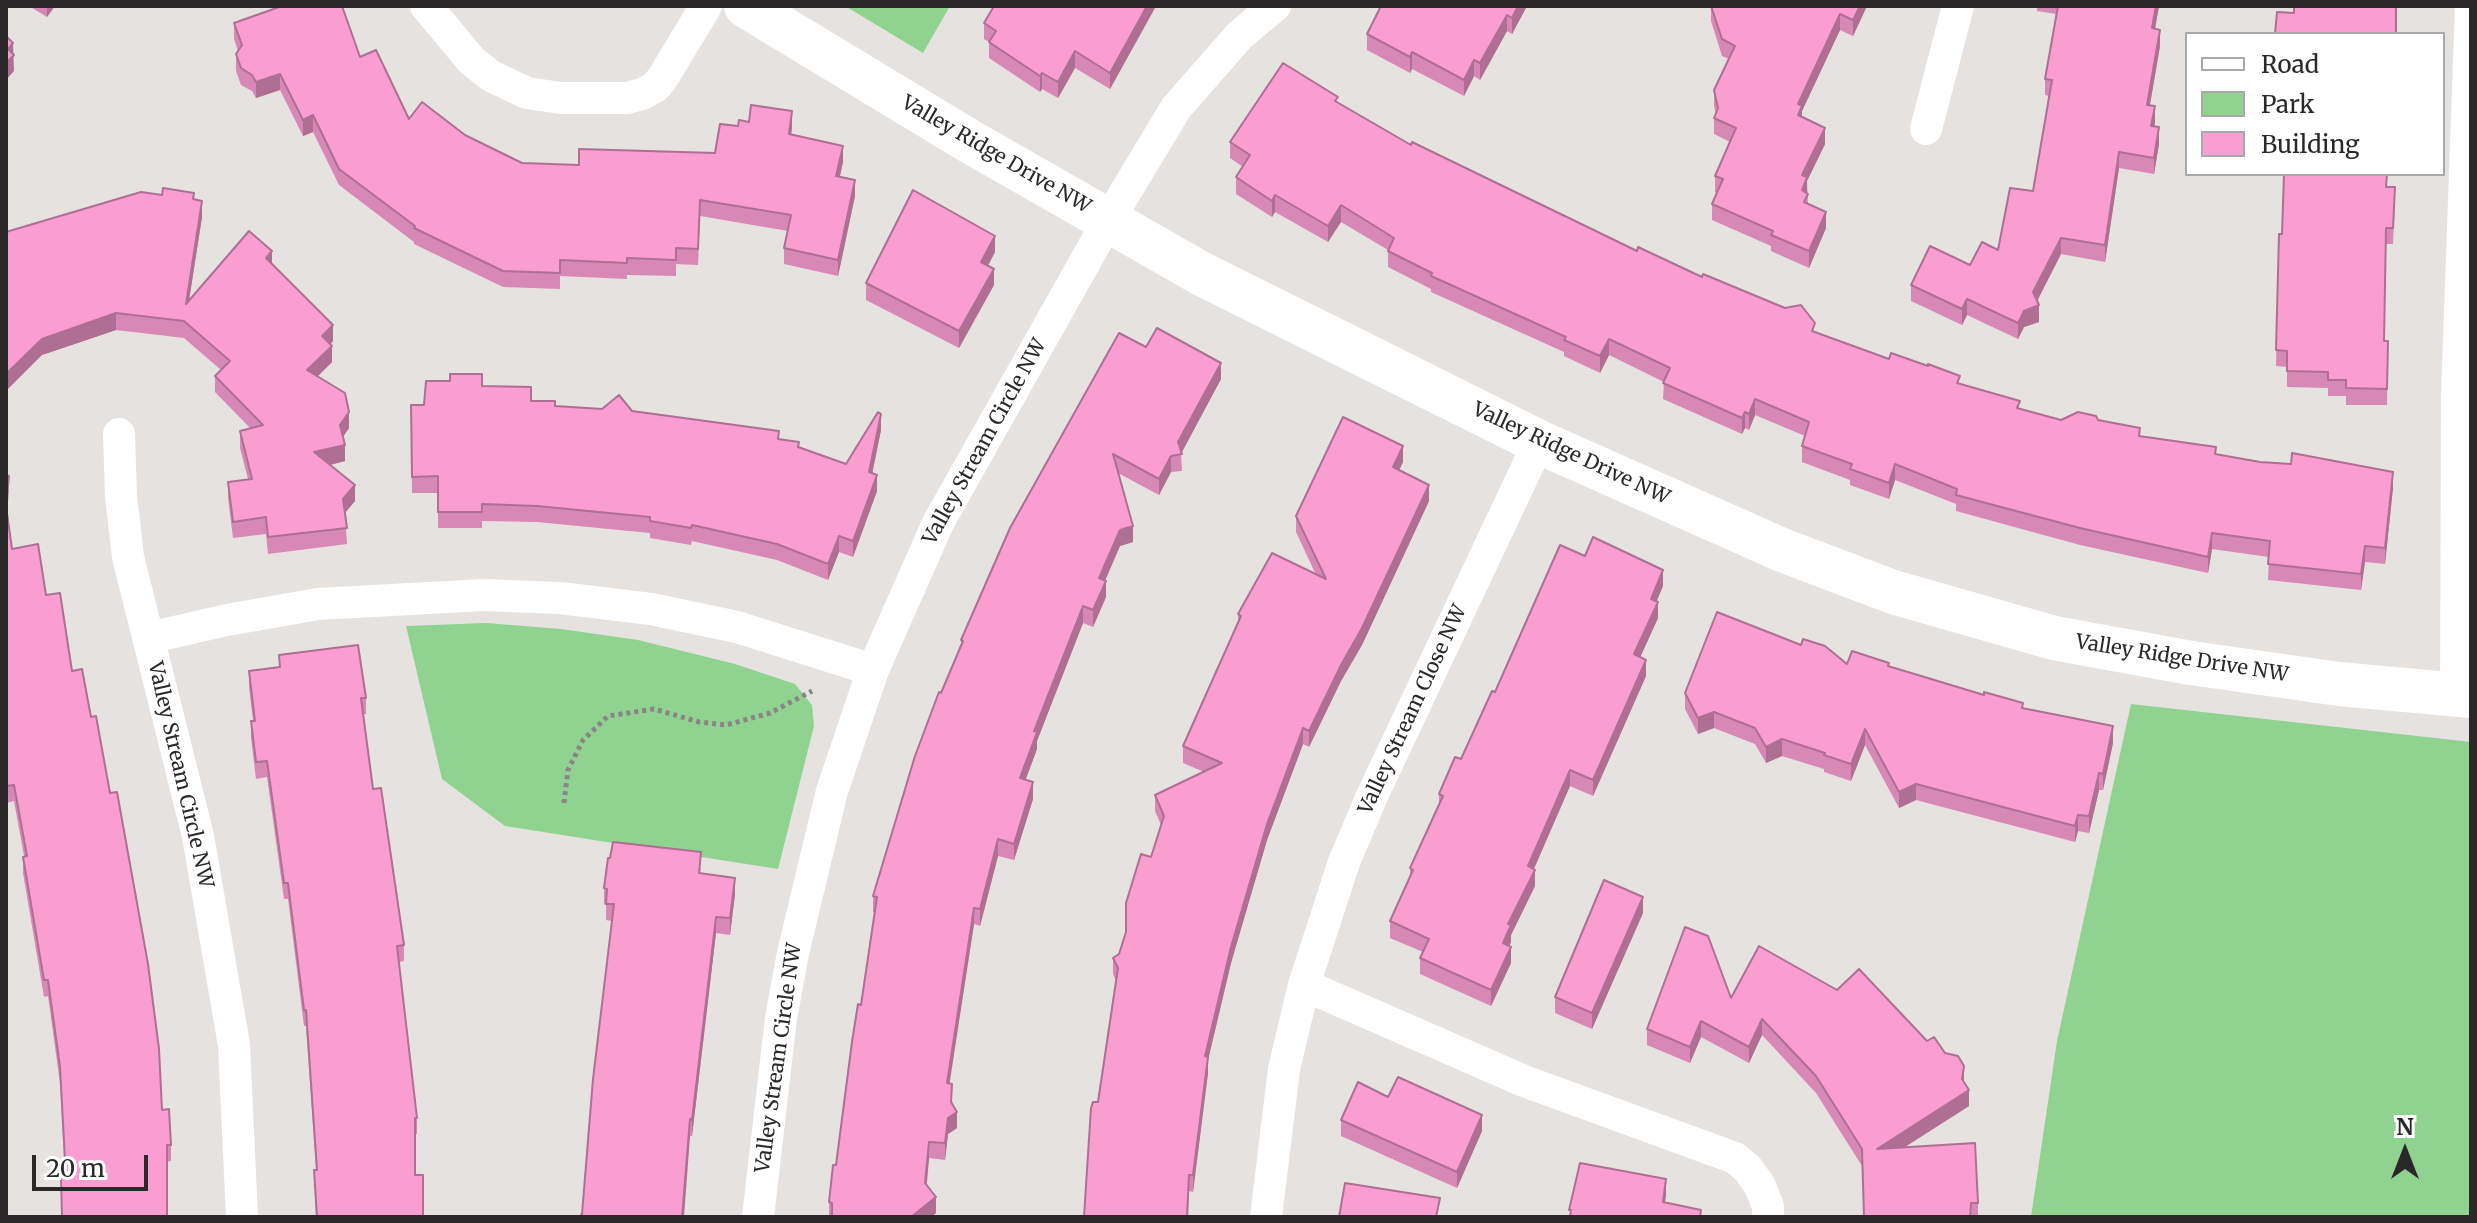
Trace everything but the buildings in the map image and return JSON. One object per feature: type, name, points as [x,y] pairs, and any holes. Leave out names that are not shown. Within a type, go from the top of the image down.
[{"type":"street","points":[[426,6],[472,61],[506,85],[545,97],[627,98],[642,94],[662,79],[706,6]]},
{"type":"street","name":"Valley Ridge Drive NW","points":[[746,6],[969,141],[1213,280],[1539,442],[1782,550],[1893,592],[2054,638],[2191,663],[2339,684],[2464,695]]},
{"type":"street","name":"Valley Stream Circle NW","points":[[758,1217],[779,1033],[793,953],[832,791],[873,670],[944,512],[1108,221],[1176,108],[1240,35],[1275,6]]},
{"type":"street","points":[[1926,129],[1958,6]]},
{"type":"street","points":[[2464,695],[2457,395],[2471,6]]},
{"type":"street","points":[[119,434],[121,496],[128,557],[148,638]]},
{"type":"street","name":"Valley Stream Close NW","points":[[1266,1217],[1284,1069],[1304,985],[1344,862],[1539,442]]},
{"type":"street","name":"Valley Stream Circle NW","points":[[242,1217],[234,1045],[198,836],[148,638],[318,604],[484,595],[560,598],[651,609],[737,627],[873,670]]},
{"type":"street","points":[[1304,985],[1524,1081],[1735,1158],[1760,1186],[1768,1206],[1768,1217]]},
{"type":"path","points":[[564,803],[568,770],[583,740],[608,716],[654,709],[699,722],[726,725],[770,713],[812,691]]},
{"type":"green space","points":[[845,6],[950,6],[923,53]]},
{"type":"green space","points":[[486,623],[638,640],[735,664],[795,684],[812,705],[814,726],[778,869],[505,826],[442,779],[406,626]]},
{"type":"green space","points":[[2131,704],[2471,742],[2471,1217],[2031,1217],[2057,1041]]}]
